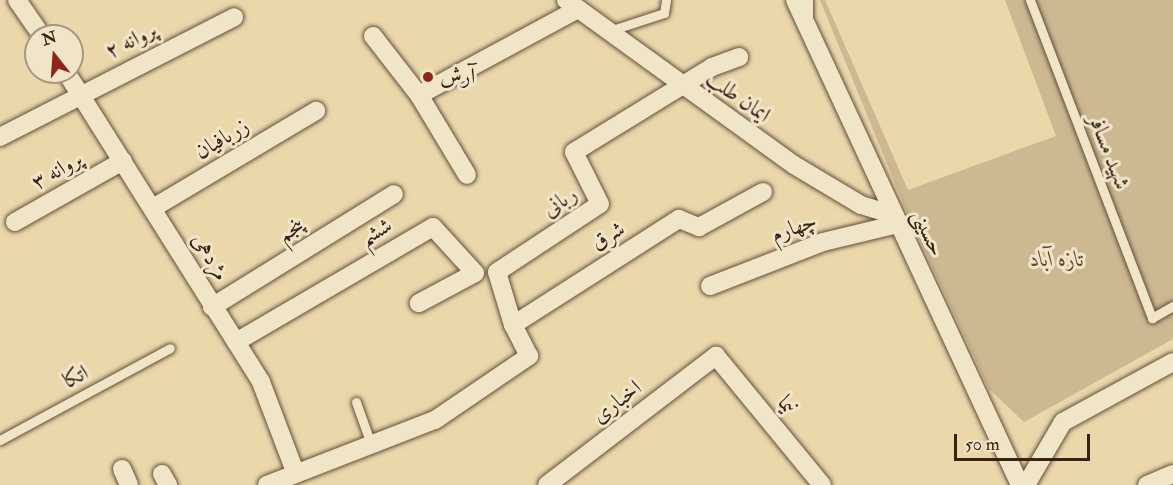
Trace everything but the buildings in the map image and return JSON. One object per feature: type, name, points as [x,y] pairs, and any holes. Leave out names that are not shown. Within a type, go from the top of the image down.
[{"type":"street","points":[[17,0],[34,24]]},
{"type":"street","name":"حسینی","points":[[795,0],[1020,485]]},
{"type":"street","points":[[419,95],[572,4]]},
{"type":"street","name":"ایمان طلب","points":[[572,4],[794,165],[861,205],[895,219]]},
{"type":"street","name":"پروانه ۲","points":[[0,137],[81,93],[234,17]]},
{"type":"street","points":[[373,36],[419,95],[467,175]]},
{"type":"street","points":[[684,87],[712,67],[739,57]]},
{"type":"street","name":"مژدهی","points":[[75,84],[261,382],[296,474]]},
{"type":"street","name":"ربانی","points":[[513,325],[497,272],[600,204],[574,152],[684,87]]},
{"type":"street","name":"زربافیان","points":[[153,208],[316,111]]},
{"type":"street","name":"پروانه ۳","points":[[15,222],[123,161]]},
{"type":"street","name":"شرق","points":[[513,325],[679,219],[699,227],[763,192]]},
{"type":"street","name":"پنجم","points":[[212,307],[394,194]]},
{"type":"street","name":"چهارم","points":[[710,286],[823,242],[895,219]]},
{"type":"street","name":"ششم","points":[[236,342],[433,227],[475,273],[419,303]]},
{"type":"street","points":[[267,485],[372,447],[435,420],[529,356],[513,325]]},
{"type":"street","name":"نیما","points":[[716,356],[816,483]]},
{"type":"street","name":"اخباری","points":[[548,485],[716,356]]},
{"type":"street","points":[[1026,485],[1063,422],[1173,362]]},
{"type":"street","points":[[1147,485],[1173,474]]},
{"type":"lane","points":[[608,32],[664,13],[666,0]]},
{"type":"lane","points":[[807,26],[808,0]]},
{"type":"lane","name":"شهید مسافر","points":[[1030,0],[1152,318],[1173,306]]},
{"type":"lane","name":"اتکا","points":[[0,440],[170,348]]},
{"type":"lane","points":[[356,402],[372,447]]},
{"type":"green space","name":"تازه آباد","points":[[820,0],[825,0],[908,190],[1056,136],[1005,0],[1173,0],[1173,339],[1024,422],[989,389],[908,215]]},
{"type":"place","name":"آرش","points":[[428,77]]}]
